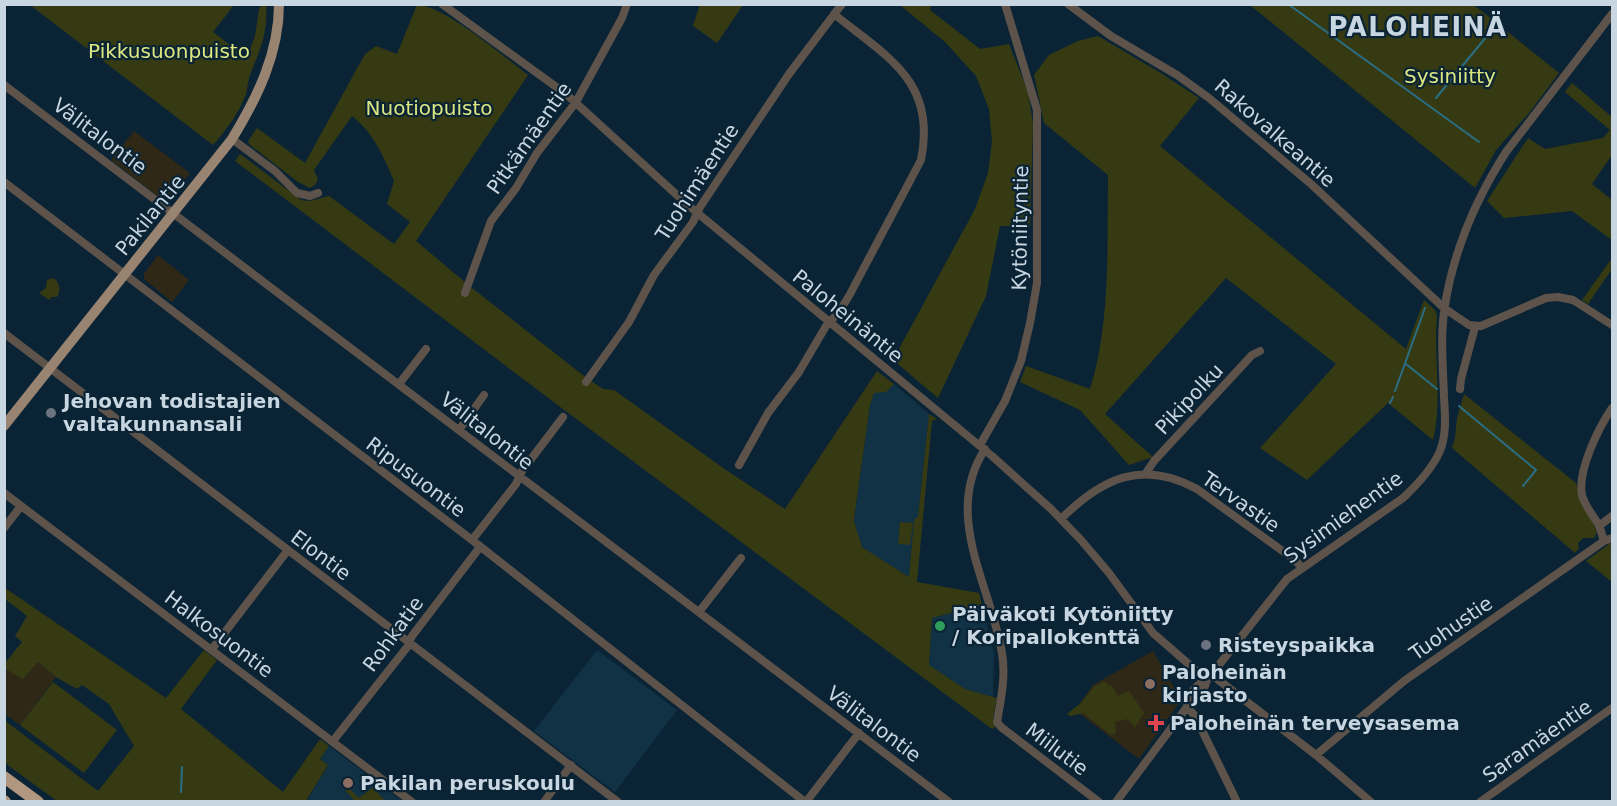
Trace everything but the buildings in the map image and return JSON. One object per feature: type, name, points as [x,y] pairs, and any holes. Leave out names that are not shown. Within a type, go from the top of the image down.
[{"type":"highway","points":[[4,775],[39,801]]},
{"type":"main road","name":"Pakilantie","points":[[4,426],[232,140],[255,99],[268,69],[282,5]]},
{"type":"street","name":"Paloheinäntie","points":[[442,4],[576,102],[697,213],[982,447],[1061,519],[1101,562],[1153,633],[1209,678],[1316,755],[1371,801]]},
{"type":"street","name":"Pitkämäentie","points":[[465,293],[491,221],[516,188],[537,153],[576,102],[622,18],[627,4]]},
{"type":"street","name":"Tuohimäentie","points":[[586,382],[624,329],[654,275],[693,222],[789,74],[842,4]]},
{"type":"street","name":"Kytöniityntie","points":[[997,722],[1003,689],[1002,654],[974,559],[968,521],[969,495],[973,473],[982,447],[1005,401],[1021,361],[1036,283],[1037,110],[1005,4]]},
{"type":"street","name":"Rakovalkeantie","points":[[1068,4],[1111,36],[1177,75],[1209,98],[1311,184],[1444,308],[1475,327]]},
{"type":"street","points":[[739,465],[768,413],[799,372],[826,326],[849,296],[921,160],[925,139],[922,108],[912,84],[892,60],[834,14]]},
{"type":"street","name":"Sysimiehentie","points":[[1116,801],[1187,707],[1196,700],[1209,678],[1282,585],[1302,568],[1403,498],[1417,485],[1439,453],[1445,426],[1444,308],[1457,250],[1490,176],[1612,14]]},
{"type":"street","name":"Välitalontie","points":[[4,85],[949,801]]},
{"type":"street","points":[[232,140],[275,171],[297,193],[310,196],[318,193]]},
{"type":"street","name":"Ripusuontie","points":[[4,182],[472,540],[806,801]]},
{"type":"street","points":[[1460,388],[1475,327],[1551,297],[1565,297],[1573,300],[1612,325]]},
{"type":"street","name":"Elontie","points":[[4,333],[618,801]]},
{"type":"street","points":[[399,384],[426,349]]},
{"type":"street","name":"Pikipolku","points":[[1146,473],[1154,460],[1237,371],[1252,355],[1260,351]]},
{"type":"street","points":[[459,430],[484,395]]},
{"type":"street","points":[[1608,540],[1582,496],[1582,484],[1597,435],[1612,408]]},
{"type":"street","points":[[472,540],[516,484],[563,417]]},
{"type":"street","name":"Tervastie","points":[[1061,519],[1106,484],[1146,473],[1179,480],[1197,489],[1287,554],[1302,568]]},
{"type":"street","name":"Halkosuontie","points":[[4,494],[412,801]]},
{"type":"street","points":[[4,528],[21,506]]},
{"type":"street","points":[[1599,526],[1612,516]]},
{"type":"street","name":"Tuohustie","points":[[1316,755],[1404,681],[1608,540]]},
{"type":"street","name":"Rohkatie","points":[[333,741],[408,646],[409,641],[480,547]]},
{"type":"street","points":[[212,649],[288,550]]},
{"type":"street","points":[[699,612],[741,558]]},
{"type":"street","points":[[1187,707],[1195,716],[1237,801]]},
{"type":"street","name":"Saramäentie","points":[[1480,801],[1612,708]]},
{"type":"street","name":"Miilutie","points":[[997,722],[1099,801]]},
{"type":"street","points":[[806,801],[860,734]]},
{"type":"street","points":[[544,801],[571,765]]},
{"type":"shaded area","points":[[134,131],[190,173],[169,199],[160,198],[111,160]]},
{"type":"shaded area","points":[[158,255],[189,280],[172,302],[144,279],[144,274]]},
{"type":"shaded area","points":[[894,384],[929,414],[918,517],[914,521],[909,577],[862,547],[854,521],[870,405],[874,392],[886,392]]},
{"type":"shaded area","points":[[982,605],[994,654],[993,697],[965,689],[929,665],[932,618]]},
{"type":"shaded area","points":[[597,650],[677,710],[615,792],[534,731]]},
{"type":"shaded area","points":[[1153,651],[1181,700],[1139,759],[1075,710],[1093,685]]},
{"type":"shaded area","points":[[38,662],[56,677],[20,725],[5,714],[4,669],[23,678]]},
{"type":"shaded area","name":"Pakilan peruskoulu","points":[[329,746],[402,801],[306,802],[328,766],[320,759]]},
{"type":"green space","points":[[700,4],[743,5],[717,43],[693,26]]},
{"type":"green space","name":"Pikkusuonpuisto","points":[[30,5],[234,5],[213,32],[247,58],[262,5],[266,5],[266,23],[261,47],[243,101],[232,121],[213,145]]},
{"type":"green space","name":"Nuotiopuisto","points":[[417,5],[429,7],[458,22],[528,75],[416,241],[584,376],[603,389],[614,390],[785,509],[877,371],[894,384],[886,392],[874,393],[870,405],[854,521],[862,547],[909,577],[914,520],[918,517],[929,414],[937,419],[932,421],[917,582],[979,593],[982,605],[932,618],[929,665],[965,689],[997,698],[993,719],[995,727],[992,729],[235,161],[240,154],[301,200],[310,201],[329,196],[394,244],[410,222],[387,204],[394,181],[372,137],[352,116],[314,170],[318,179],[310,188],[298,182],[250,145],[248,141],[257,128],[305,163],[365,54],[376,46],[397,54]]},
{"type":"green space","points":[[900,5],[931,5],[930,10],[980,49],[1009,44],[1028,92],[1033,124],[1030,227],[1000,226],[986,296],[938,398],[893,360],[975,209],[988,173],[992,142],[989,109],[976,76],[945,42]]},
{"type":"green space","name":"Sysiniitty","points":[[1250,5],[1474,5],[1559,73],[1529,113],[1496,150],[1475,188]]},
{"type":"green space","points":[[1098,36],[1199,98],[1160,146],[1406,349],[1424,300],[1435,310],[1438,394],[1433,440],[1388,403],[1307,480],[1260,448],[1336,364],[1226,278],[1105,414],[1153,457],[1129,465],[1080,410],[1020,382],[1026,366],[1090,389],[1097,363],[1105,310],[1108,175],[1044,123],[1034,75],[1049,55],[1078,41]]},
{"type":"green space","points":[[1572,83],[1612,117],[1612,155],[1592,184],[1612,200],[1612,240],[1572,211],[1504,218],[1487,201],[1528,138],[1545,149],[1603,138],[1610,130],[1565,92]]},
{"type":"green space","points":[[1612,258],[1612,269],[1588,304],[1582,300]]},
{"type":"green space","points":[[54,278],[59,285],[59,292],[57,297],[49,300],[39,293],[46,288],[47,280]]},
{"type":"green space","points":[[1464,394],[1576,483],[1597,532],[1594,538],[1583,538],[1578,543],[1579,548],[1575,553],[1452,448]]},
{"type":"green space","points":[[900,522],[913,523],[910,545],[898,544]]},
{"type":"green space","points":[[1612,542],[1612,582],[1586,561]]},
{"type":"green space","points":[[5,588],[166,698],[204,650],[217,660],[181,709],[283,792],[320,739],[329,746],[320,759],[328,765],[306,801],[57,801],[5,763],[5,719],[98,791],[134,746],[109,704],[82,685],[77,689],[56,677],[38,662],[23,679],[5,669],[5,663],[22,642],[15,636],[27,616],[5,599]]},
{"type":"green space","points":[[1105,681],[1109,686],[1111,685],[1118,696],[1129,691],[1144,713],[1135,728],[1128,719],[1115,722],[1116,733],[1111,735],[1083,713],[1071,716],[1067,714],[1081,703],[1094,687]]},
{"type":"green space","points":[[53,682],[117,730],[84,773],[20,725]]},
{"type":"green space","points":[[373,787],[385,801],[355,801],[345,790],[349,788],[359,798]]},
{"type":"waterway","points":[[1288,4],[1479,142]]},
{"type":"waterway","points":[[1436,98],[1496,25]]},
{"type":"waterway","points":[[1395,391],[1425,308]]},
{"type":"waterway","points":[[1406,364],[1437,389]]},
{"type":"waterway","points":[[1390,403],[1393,397]]},
{"type":"waterway","points":[[1459,406],[1536,470],[1523,486]]},
{"type":"waterway","points":[[181,792],[182,767]]},
{"type":"place","name":"Jehovan todistajien valtakunnansali","points":[[51,413]]},
{"type":"place","name":"Päiväkoti Kytöniitty / Koripallokenttä","points":[[940,626]]},
{"type":"place","name":"Risteyspaikka","points":[[1206,645]]},
{"type":"place","name":"Paloheinän kirjasto","points":[[1150,684]]},
{"type":"place","name":"Paloheinän terveysasema","points":[[1156,723]]},
{"type":"place","name":"Pakilan peruskoulu","points":[[348,783]]},
{"type":"district","name":"PALOHEINÄ","points":[[1418,27]]}]
